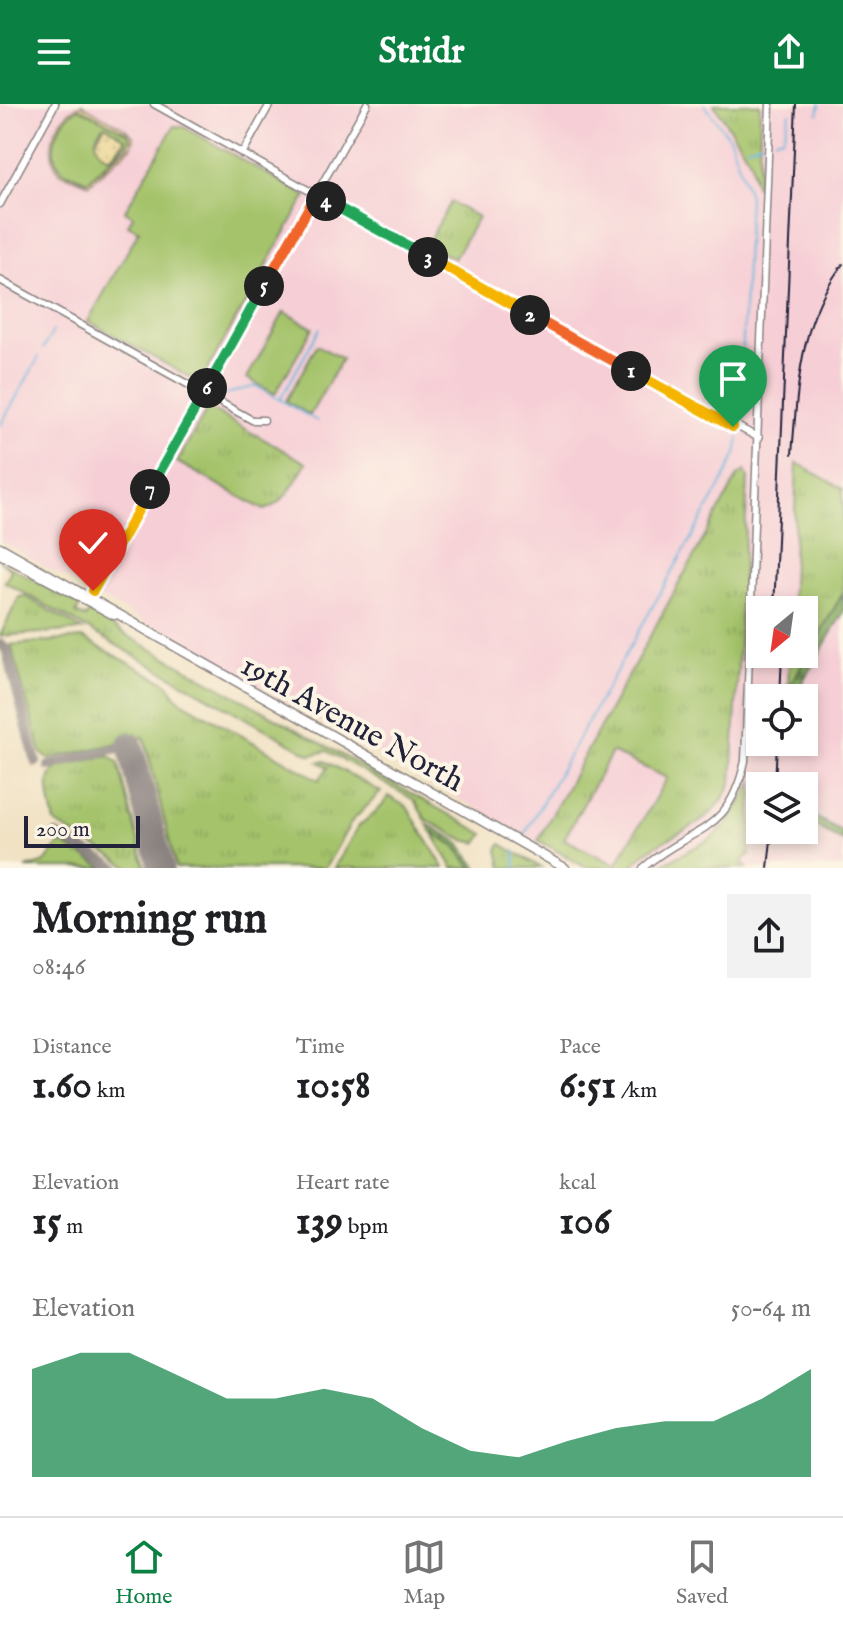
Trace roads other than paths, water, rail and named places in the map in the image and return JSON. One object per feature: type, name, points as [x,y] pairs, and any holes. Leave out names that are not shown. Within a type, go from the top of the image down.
[{"type":"main road","name":"19th Avenue North","points":[[0,547],[88,600]]},
{"type":"main road","name":"19th Avenue North","points":[[0,554],[119,617],[565,868]]},
{"type":"street","points":[[0,204],[55,104]]},
{"type":"street","points":[[154,104],[710,415],[759,438]]},
{"type":"street","points":[[242,154],[270,104]]},
{"type":"street","points":[[88,600],[367,104]]},
{"type":"street","points":[[643,868],[705,830],[726,811],[740,781],[745,761],[770,104]]},
{"type":"street","points":[[0,280],[252,420],[264,420]]},
{"type":"waterway","points":[[704,104],[730,139],[749,196],[739,424]]},
{"type":"waterway","points":[[818,114],[820,104]]},
{"type":"waterway","points":[[775,139],[783,137],[790,113]]},
{"type":"waterway","points":[[747,147],[762,142]]},
{"type":"waterway","points":[[280,400],[320,328]]},
{"type":"waterway","points":[[43,349],[53,331]]},
{"type":"waterway","points":[[0,426],[39,357]]},
{"type":"waterway","points":[[214,392],[222,395],[256,386],[317,421]]},
{"type":"waterway","points":[[524,835],[720,487],[736,454],[739,438]]},
{"type":"waterway","points":[[515,851],[515,868]]},
{"type":"railway","points":[[775,596],[796,104]]},
{"type":"railway","points":[[792,454],[799,379],[809,331],[828,285],[843,264]]},
{"type":"railway","points":[[781,668],[781,684]]},
{"type":"railway","points":[[776,756],[776,772]]},
{"type":"railway","points":[[768,868],[771,844]]}]
